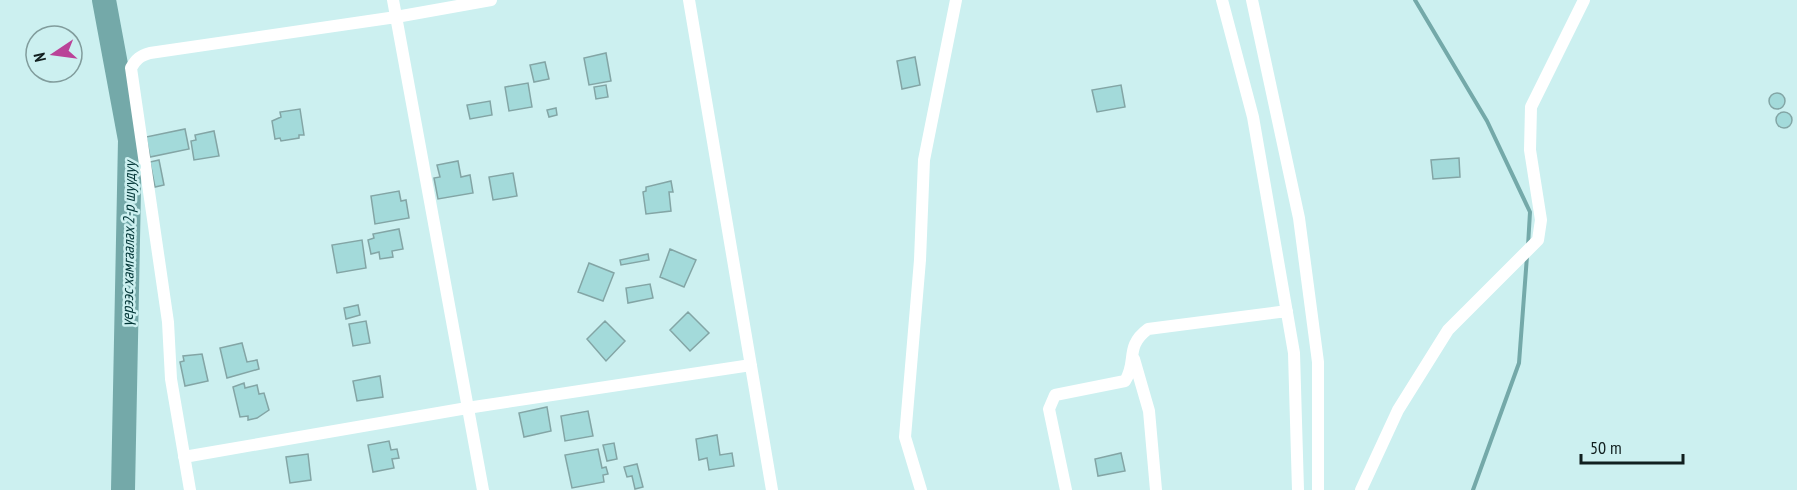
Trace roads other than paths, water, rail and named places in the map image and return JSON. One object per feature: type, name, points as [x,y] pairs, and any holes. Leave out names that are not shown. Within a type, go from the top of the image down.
[{"type":"street","points":[[393,0],[483,490]]},
{"type":"street","points":[[190,490],[171,379],[168,322],[131,69],[134,62],[140,56],[150,53],[396,17],[491,0]]},
{"type":"street","points":[[689,0],[772,490]]},
{"type":"street","points":[[921,490],[906,437],[920,260],[924,160],[956,0]]},
{"type":"street","points":[[1222,0],[1253,117],[1294,353],[1299,490]]},
{"type":"street","points":[[1252,0],[1299,218],[1318,362],[1318,490]]},
{"type":"street","points":[[1361,490],[1398,410],[1448,330],[1538,240],[1541,220],[1530,150],[1531,107],[1584,0]]},
{"type":"street","points":[[1066,490],[1049,409],[1050,401],[1055,395],[1125,381],[1131,372],[1131,350],[1137,338],[1148,329],[1287,311]]},
{"type":"street","points":[[1131,350],[1149,411],[1156,490]]},
{"type":"street","points":[[184,457],[467,408],[751,365]]},
{"type":"waterway","name":"үерээс хамгаалах 2-р шуудуу","points":[[104,0],[130,140],[123,490]]},
{"type":"waterway","points":[[1415,0],[1487,121],[1530,212],[1528,246]]},
{"type":"waterway","points":[[1473,490],[1519,363],[1527,256]]}]
